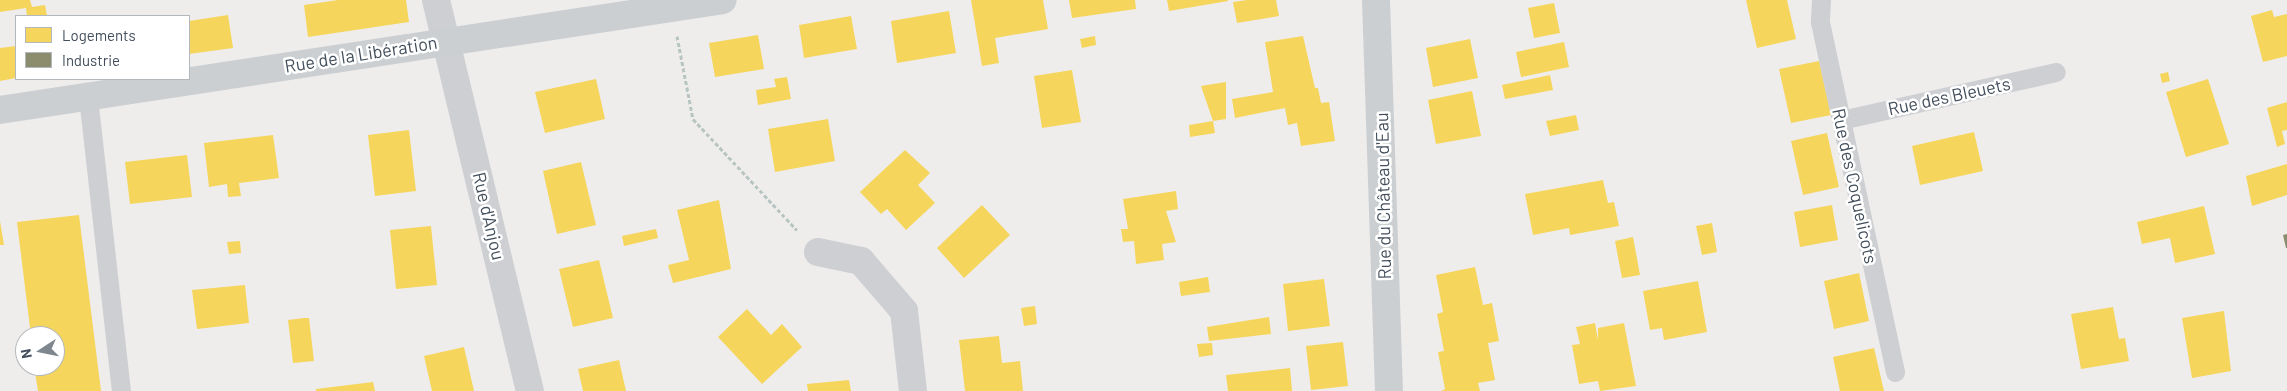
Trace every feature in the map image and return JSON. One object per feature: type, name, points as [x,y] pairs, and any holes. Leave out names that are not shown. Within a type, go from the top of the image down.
[{"type":"street","name":"Rue d'Anjou","points":[[436,0],[530,391]]},
{"type":"street","name":"Rue de la Libération","points":[[0,110],[723,0]]},
{"type":"street","name":"Rue du Château d'Eau","points":[[1376,0],[1389,391]]},
{"type":"street","points":[[818,252],[861,261],[904,312],[913,391]]},
{"type":"lane","name":"Rue des Coquelicots","points":[[1821,0],[1820,22],[1895,372]]},
{"type":"lane","name":"Rue des Bleuets","points":[[1841,120],[2056,72]]},
{"type":"lane","points":[[88,97],[121,391]]},
{"type":"path","points":[[672,9],[693,119],[818,252]]},
{"type":"building: Logements","points":[[0,0],[30,0],[32,7],[45,5],[47,15],[27,15],[26,8],[0,12]]},
{"type":"building: Logements","points":[[338,0],[406,0],[409,22],[308,37],[304,5]]},
{"type":"building: Logements","points":[[971,0],[1043,0],[1048,29],[995,38],[999,63],[982,66]]},
{"type":"building: Logements","points":[[1069,0],[1135,0],[1136,9],[1072,18]]},
{"type":"building: Logements","points":[[1167,0],[1228,0],[1228,1],[1169,11]]},
{"type":"building: Logements","points":[[1276,0],[1279,16],[1237,23],[1233,2]]},
{"type":"building: Logements","points":[[1746,0],[1787,0],[1796,39],[1757,48]]},
{"type":"building: Logements","points":[[1554,3],[1560,33],[1534,38],[1528,8]]},
{"type":"building: Logements","points":[[2272,10],[2274,17],[2287,14],[2287,56],[2263,62],[2251,16]]},
{"type":"building: Logements","points":[[949,11],[956,53],[897,63],[891,21]]},
{"type":"building: Logements","points":[[228,15],[233,48],[190,54],[190,21]]},
{"type":"building: Logements","points":[[851,16],[857,49],[804,58],[799,25]]},
{"type":"building: Logements","points":[[758,35],[764,69],[715,77],[709,43]]},
{"type":"building: Logements","points":[[1095,36],[1096,45],[1082,48],[1080,39]]},
{"type":"building: Logements","points":[[1303,36],[1315,88],[1318,88],[1321,103],[1329,102],[1335,141],[1301,146],[1297,123],[1288,125],[1285,108],[1235,118],[1232,99],[1273,92],[1265,42]]},
{"type":"building: Logements","points":[[1470,39],[1478,78],[1433,87],[1426,48]]},
{"type":"building: Logements","points":[[1564,42],[1569,67],[1521,77],[1516,52]]},
{"type":"building: Logements","points":[[15,46],[15,78],[0,81],[0,48]]},
{"type":"building: Logements","points":[[1819,61],[1831,115],[1791,123],[1779,69]]},
{"type":"building: Logements","points":[[1072,70],[1081,122],[1042,128],[1034,76]]},
{"type":"building: Logements","points":[[2168,72],[2170,81],[2162,83],[2160,74]]},
{"type":"building: Logements","points":[[1550,75],[1553,90],[1505,99],[1502,85]]},
{"type":"building: Logements","points":[[787,77],[791,99],[758,105],[756,90],[776,87],[774,79]]},
{"type":"building: Logements","points":[[596,79],[605,119],[545,133],[535,92]]},
{"type":"building: Logements","points":[[2208,79],[2229,144],[2186,157],[2166,92]]},
{"type":"building: Logements","points":[[1226,82],[1226,119],[1213,121],[1201,86]]},
{"type":"building: Logements","points":[[1472,91],[1481,136],[1436,144],[1428,100]]},
{"type":"building: Logements","points":[[2287,102],[2287,130],[2282,131],[2285,144],[2277,147],[2267,108]]},
{"type":"building: Logements","points":[[1576,115],[1579,130],[1550,136],[1546,121]]},
{"type":"building: Logements","points":[[828,119],[835,161],[775,172],[768,129]]},
{"type":"building: Logements","points":[[1213,121],[1215,133],[1190,137],[1189,125]]},
{"type":"building: Logements","points":[[409,130],[416,191],[375,196],[368,135]]},
{"type":"building: Logements","points":[[1974,132],[1983,171],[1920,185],[1912,146]]},
{"type":"building: Logements","points":[[1827,133],[1839,187],[1803,195],[1791,141]]},
{"type":"building: Logements","points":[[273,135],[279,178],[239,183],[241,196],[228,197],[227,184],[209,187],[204,143]]},
{"type":"building: Logements","points":[[905,150],[930,173],[918,185],[935,203],[906,230],[887,209],[881,214],[860,192]]},
{"type":"building: Logements","points":[[187,155],[192,197],[130,204],[125,162]]},
{"type":"building: Logements","points":[[581,162],[596,225],[557,234],[543,171]]},
{"type":"building: Logements","points":[[2287,164],[2287,195],[2252,206],[2246,176]]},
{"type":"building: Logements","points":[[1603,180],[1608,203],[1614,202],[1619,226],[1570,235],[1569,228],[1533,235],[1525,194]]},
{"type":"building: Logements","points":[[1176,191],[1178,209],[1166,211],[1176,242],[1162,244],[1164,260],[1136,264],[1134,241],[1123,242],[1121,229],[1128,229],[1123,199]]},
{"type":"building: Logements","points":[[719,200],[731,269],[673,283],[668,265],[689,260],[677,210]]},
{"type":"building: Logements","points":[[982,205],[1010,235],[964,278],[937,248]]},
{"type":"building: Logements","points":[[1832,205],[1838,240],[1800,247],[1794,212]]},
{"type":"building: Logements","points":[[2204,206],[2215,254],[2175,263],[2170,238],[2142,244],[2137,222]]},
{"type":"building: Logements","points":[[79,215],[101,391],[38,391],[36,376],[65,376],[65,326],[30,326],[17,222]]},
{"type":"building: Logements","points":[[0,221],[4,245],[0,245]]},
{"type":"building: Logements","points":[[1712,223],[1717,252],[1702,255],[1696,226]]},
{"type":"building: Logements","points":[[431,226],[437,285],[396,289],[390,230]]},
{"type":"building: Logements","points":[[656,229],[658,238],[624,246],[622,236]]},
{"type":"building: Logements","points":[[1633,237],[1640,275],[1622,278],[1615,241]]},
{"type":"building: Logements","points":[[240,241],[241,253],[229,254],[227,242]]},
{"type":"building: Logements","points":[[599,260],[613,318],[573,327],[559,269]]},
{"type":"building: Logements","points":[[1475,267],[1483,305],[1492,303],[1499,341],[1488,343],[1495,380],[1478,383],[1480,391],[1441,391],[1445,389],[1438,352],[1444,351],[1437,314],[1443,312],[1436,275]]},
{"type":"building: Logements","points":[[1859,273],[1869,321],[1834,329],[1824,281]]},
{"type":"building: Logements","points":[[1208,277],[1210,292],[1181,296],[1179,282]]},
{"type":"building: Logements","points":[[1324,279],[1330,326],[1288,331],[1283,284]]},
{"type":"building: Logements","points":[[1698,281],[1707,332],[1664,340],[1662,328],[1650,330],[1643,291]]},
{"type":"building: Logements","points":[[245,285],[249,323],[197,329],[192,290]]},
{"type":"building: Logements","points":[[1035,306],[1037,324],[1024,326],[1021,308]]},
{"type":"building: Logements","points":[[2113,307],[2119,339],[2125,338],[2129,361],[2081,369],[2071,314]]},
{"type":"building: Logements","points":[[747,309],[771,335],[782,324],[802,347],[762,384],[718,337]]},
{"type":"building: Logements","points":[[2224,311],[2231,371],[2192,378],[2182,318]]},
{"type":"building: Logements","points":[[1269,317],[1271,334],[1209,341],[1207,327]]},
{"type":"building: Logements","points":[[309,318],[314,361],[293,363],[288,320]]},
{"type":"building: Logements","points":[[1595,323],[1598,340],[1598,328],[1624,323],[1636,386],[1600,391],[1598,381],[1579,384],[1572,345],[1580,344],[1576,327]]},
{"type":"building: Logements","points":[[999,336],[1002,363],[1020,361],[1023,391],[965,391],[959,340]]},
{"type":"building: Logements","points":[[1343,342],[1348,386],[1311,390],[1306,346]]},
{"type":"building: Logements","points":[[1212,343],[1213,355],[1199,357],[1197,344]]},
{"type":"building: Logements","points":[[464,347],[474,391],[432,391],[424,356]]},
{"type":"building: Logements","points":[[1874,348],[1884,391],[1840,391],[1833,357]]},
{"type":"building: Logements","points":[[619,360],[626,391],[583,391],[578,369]]},
{"type":"building: Logements","points":[[1290,368],[1292,391],[1228,391],[1226,375]]},
{"type":"building: Logements","points":[[849,380],[851,391],[808,391],[807,384]]},
{"type":"building: Logements","points":[[373,382],[375,391],[316,391],[316,389]]},
{"type":"building: Industrie","points":[[2287,234],[2287,248],[2286,248],[2283,235]]}]
